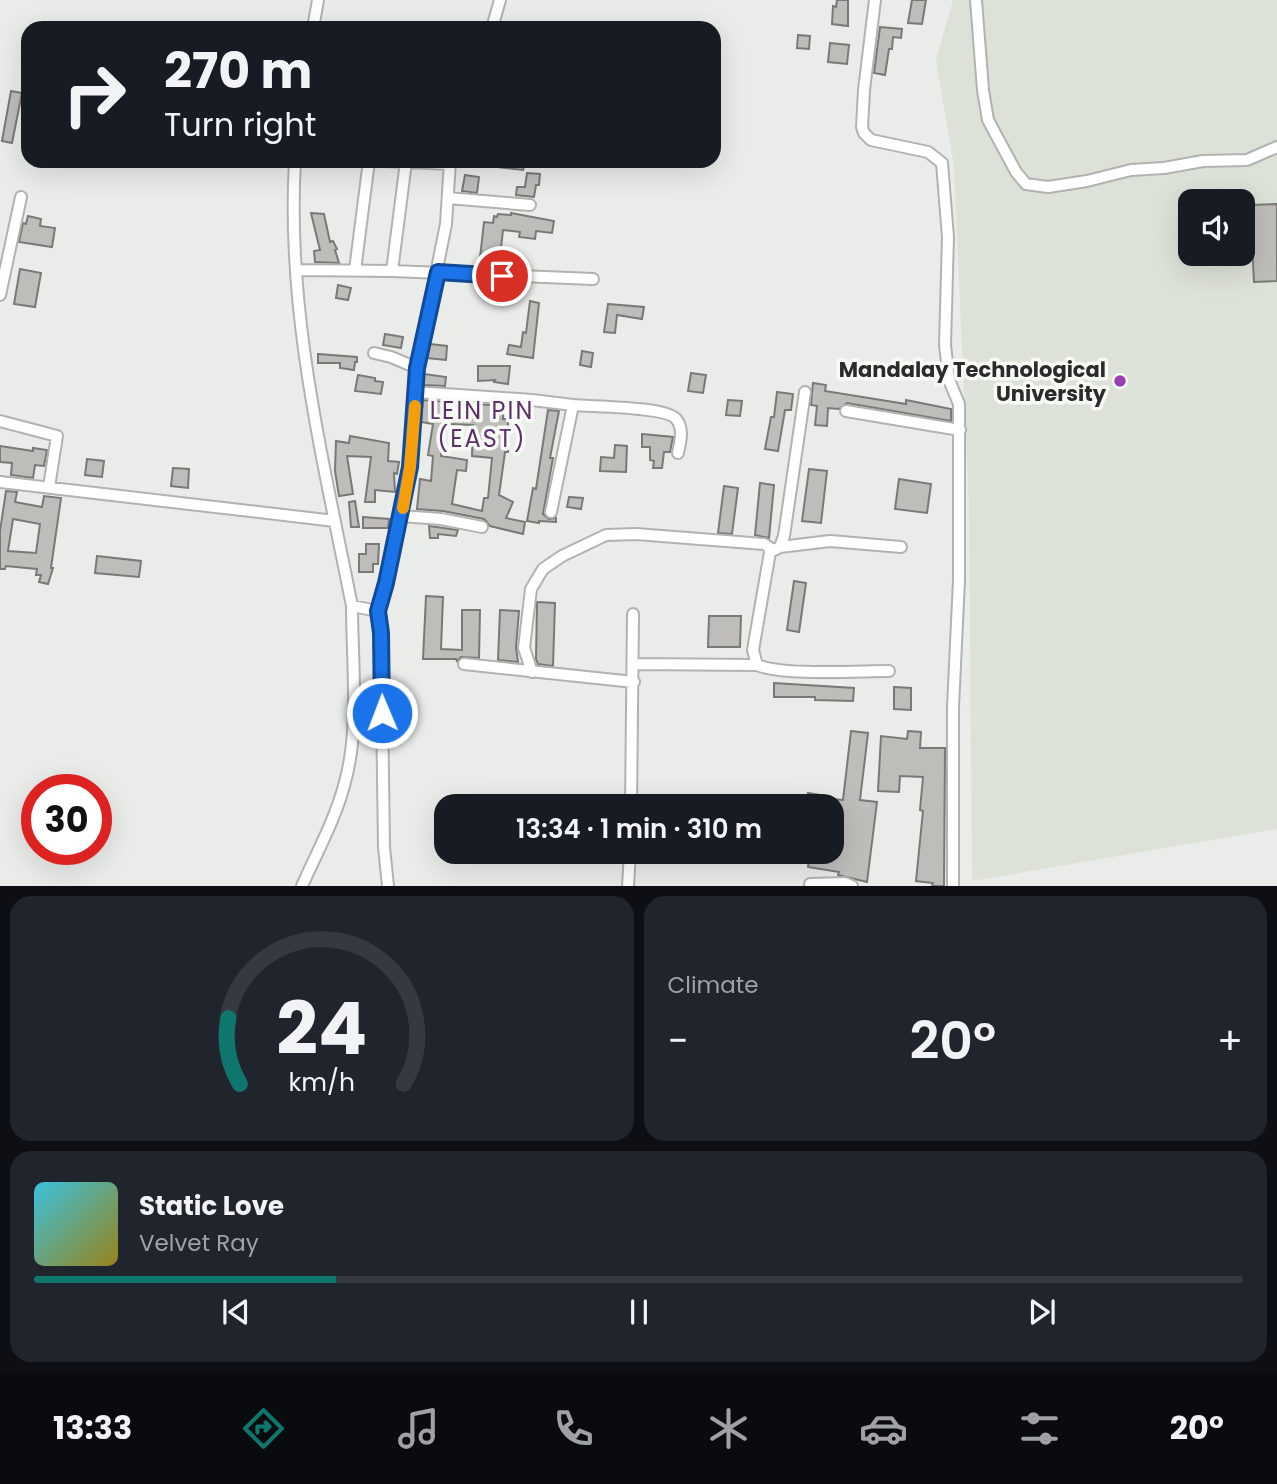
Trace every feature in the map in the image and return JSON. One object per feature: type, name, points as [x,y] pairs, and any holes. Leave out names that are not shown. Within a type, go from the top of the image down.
[{"type":"street","points":[[314,21],[318,0]]},
{"type":"street","points":[[494,21],[500,0]]},
{"type":"street","points":[[875,0],[864,90],[864,133],[871,140],[928,152],[942,163],[948,237],[944,345],[949,380],[960,404],[959,580],[953,707],[953,886]]},
{"type":"street","points":[[976,0],[988,120],[1016,172],[1027,184],[1048,187],[1131,170],[1164,168],[1203,160],[1247,160],[1277,147]]},
{"type":"street","points":[[295,168],[292,206],[306,377],[352,606],[353,735],[346,780],[302,886]]},
{"type":"street","points":[[355,270],[368,168]]},
{"type":"street","points":[[392,271],[405,168]]},
{"type":"street","points":[[388,886],[384,847],[381,633],[378,611],[401,516],[412,456],[417,368],[438,272],[450,168]]},
{"type":"street","points":[[0,295],[21,197]]},
{"type":"street","points":[[448,198],[530,205]]},
{"type":"street","points":[[297,270],[438,272],[593,279]]},
{"type":"street","points":[[374,353],[417,368]]},
{"type":"street","points":[[757,665],[752,650],[775,549],[784,537],[805,392]]},
{"type":"street","points":[[415,393],[532,400],[672,414],[679,422],[681,435],[678,453]]},
{"type":"street","points":[[551,512],[573,405]]},
{"type":"street","points":[[846,411],[960,430]]},
{"type":"street","points":[[0,421],[57,436],[49,487]]},
{"type":"street","points":[[0,482],[335,521]]},
{"type":"street","points":[[401,516],[441,519],[482,527]]},
{"type":"street","points":[[532,672],[524,648],[531,589],[543,569],[582,545],[606,535],[636,534],[764,544],[775,549],[830,541],[901,547]]},
{"type":"street","points":[[352,606],[378,611]]},
{"type":"street","points":[[631,794],[633,614]]},
{"type":"street","points":[[464,664],[634,682]]},
{"type":"street","points":[[634,664],[757,665],[784,670],[889,671]]},
{"type":"street","points":[[628,886],[629,864]]},
{"type":"street","points":[[810,884],[845,883],[852,886]]},
{"type":"shaded area","name":"Mandalay Technological University","points":[[953,0],[1277,0],[1277,829],[972,881],[969,508],[954,166],[936,60]]},
{"type":"building","points":[[837,0],[848,0],[848,26],[832,24],[833,6],[836,7]]},
{"type":"building","points":[[912,0],[926,0],[922,24],[908,23]]},
{"type":"building","points":[[880,27],[902,29],[901,38],[893,37],[885,75],[874,73]]},
{"type":"building","points":[[798,35],[810,36],[809,49],[797,48]]},
{"type":"building","points":[[830,43],[849,45],[847,64],[828,62]]},
{"type":"building","points":[[11,91],[21,93],[12,143],[2,141]]},
{"type":"building","points":[[527,173],[540,174],[534,197],[516,195],[517,187],[525,187]]},
{"type":"building","points":[[465,175],[479,177],[477,193],[462,191]]},
{"type":"building","points":[[1277,204],[1277,281],[1254,282],[1255,205]]},
{"type":"building","points":[[311,213],[324,214],[330,242],[333,241],[337,249],[335,250],[339,263],[315,262],[314,251],[320,250]]},
{"type":"building","points":[[511,213],[554,221],[552,233],[536,231],[535,239],[519,237],[520,232],[503,230],[499,267],[479,267],[484,222],[493,223],[494,216]]},
{"type":"building","points":[[28,216],[41,219],[40,226],[55,228],[52,247],[19,242],[23,223],[26,224]]},
{"type":"building","points":[[20,269],[41,273],[35,307],[14,304]]},
{"type":"building","points":[[338,285],[351,288],[348,300],[336,298]]},
{"type":"building","points":[[530,301],[539,303],[533,358],[507,354],[509,345],[521,347],[523,332],[526,333]]},
{"type":"building","points":[[608,304],[644,307],[642,319],[617,315],[615,333],[604,332]]},
{"type":"building","points":[[385,334],[403,337],[401,348],[383,345]]},
{"type":"building","points":[[430,344],[447,346],[446,360],[427,358]]},
{"type":"building","points":[[582,351],[593,353],[591,367],[580,365]]},
{"type":"building","points":[[318,354],[357,357],[357,362],[354,370],[340,368],[340,363],[318,363]]},
{"type":"building","points":[[859,363],[872,365],[870,377],[857,374]]},
{"type":"building","points":[[478,366],[510,366],[508,384],[494,382],[495,380],[478,381]]},
{"type":"building","points":[[691,373],[706,375],[703,393],[688,391]]},
{"type":"building","points":[[424,374],[446,377],[445,386],[424,385]]},
{"type":"building","points":[[358,375],[383,382],[381,394],[355,391]]},
{"type":"building","points":[[813,383],[826,385],[825,391],[906,404],[906,400],[951,409],[951,421],[847,403],[839,409],[828,408],[827,426],[815,425],[817,406],[811,405]]},
{"type":"building","points":[[777,392],[793,394],[791,410],[785,410],[778,451],[765,449],[771,417],[774,417]]},
{"type":"building","points":[[423,400],[503,406],[503,419],[508,419],[508,452],[505,452],[499,495],[513,502],[506,518],[525,522],[523,534],[490,526],[484,519],[417,509],[420,479],[431,481],[433,456],[428,455],[433,424],[421,422]],"holes":[[[445,424],[473,425],[472,456],[492,458],[488,498],[484,498],[482,511],[452,504],[457,470],[466,471],[467,460],[441,456]]]},
{"type":"building","points":[[728,400],[742,401],[740,416],[726,415]]},
{"type":"building","points":[[548,410],[559,411],[543,514],[549,519],[556,518],[556,522],[539,523],[527,521],[533,488],[536,489]]},
{"type":"building","points":[[642,434],[673,437],[670,452],[664,452],[662,468],[653,468],[650,447],[642,447]]},
{"type":"building","points":[[350,436],[389,443],[388,461],[399,462],[397,474],[394,473],[395,492],[375,490],[375,502],[365,502],[371,457],[347,456],[353,494],[339,496],[335,471],[336,441],[349,443]]},
{"type":"building","points":[[615,445],[627,446],[626,472],[600,471],[601,457],[614,458]]},
{"type":"building","points":[[0,446],[33,451],[33,448],[47,450],[44,466],[35,465],[33,478],[11,475],[12,463],[0,462]]},
{"type":"building","points":[[87,459],[104,461],[102,477],[85,475]]},
{"type":"building","points":[[173,468],[189,469],[188,488],[171,486]]},
{"type":"building","points":[[809,469],[827,471],[821,523],[802,521]]},
{"type":"building","points":[[899,479],[931,484],[927,513],[895,509]]},
{"type":"building","points":[[760,483],[774,485],[769,538],[755,535]]},
{"type":"building","points":[[724,486],[738,488],[732,534],[718,533]]},
{"type":"building","points":[[6,491],[17,492],[15,502],[42,507],[44,496],[61,498],[53,568],[48,584],[39,582],[41,575],[36,575],[37,569],[6,566],[5,569],[0,569],[0,531]],"holes":[[[13,519],[40,524],[36,553],[8,551]]]},
{"type":"building","points":[[569,497],[583,498],[581,509],[567,507]]},
{"type":"building","points":[[355,501],[359,527],[351,527],[349,502]]},
{"type":"building","points":[[363,517],[389,519],[388,528],[363,528]]},
{"type":"building","points":[[429,526],[458,530],[456,536],[438,534],[438,538],[430,538]]},
{"type":"building","points":[[366,544],[379,544],[378,564],[373,564],[373,572],[359,572],[359,554],[366,554]]},
{"type":"building","points":[[97,556],[141,561],[139,577],[95,573]]},
{"type":"building","points":[[794,581],[806,583],[799,632],[787,630]]},
{"type":"building","points":[[426,596],[443,597],[441,649],[462,650],[462,610],[480,610],[479,658],[461,657],[457,661],[423,659]]},
{"type":"building","points":[[537,602],[555,603],[553,666],[538,664],[536,659]]},
{"type":"building","points":[[500,610],[519,611],[516,647],[518,662],[498,660]]},
{"type":"building","points":[[709,616],[741,616],[740,647],[708,647]]},
{"type":"building","points":[[774,683],[854,688],[853,701],[774,697]]},
{"type":"building","points":[[894,687],[911,688],[911,710],[894,709]]},
{"type":"building","points":[[851,731],[868,733],[860,800],[877,802],[867,882],[838,875],[839,872],[808,867],[808,864],[844,864],[844,794]]},
{"type":"building","points":[[908,731],[921,732],[920,748],[945,748],[944,886],[932,886],[933,883],[916,881],[923,811],[920,810],[923,777],[900,776],[899,792],[878,791],[881,736],[907,739]]},
{"type":"slow traffic","points":[[403,508],[410,467],[415,406]]},
{"type":"place","name":"Mandalay Technological University","points":[[1120,381]]},
{"type":"district","name":"LEIN PIN (EAST)","points":[[482,424]]},
{"type":"route","points":[[382,713],[381,633],[378,611],[410,467],[417,368],[438,272],[502,276]]}]
